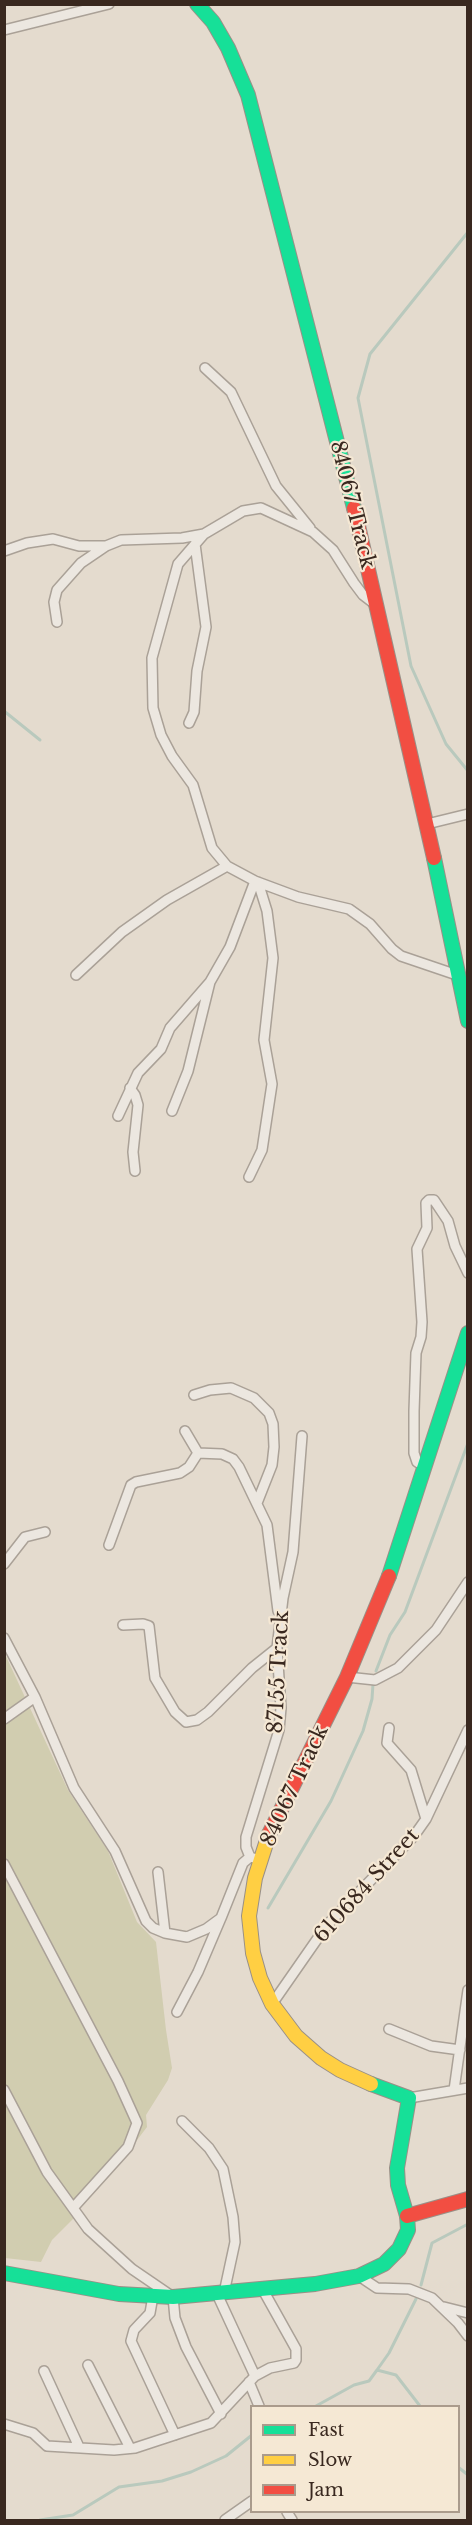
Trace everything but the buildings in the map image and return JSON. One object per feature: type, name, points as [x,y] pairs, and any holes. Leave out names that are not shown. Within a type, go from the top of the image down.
[{"type":"street","points":[[4,30],[109,4]]},
{"type":"street","name":"84067 Track","points":[[197,4],[213,22],[224,41],[248,95],[362,539],[427,824],[468,1021]]},
{"type":"street","points":[[205,368],[231,392],[276,486],[313,532],[333,550],[354,583],[376,605]]},
{"type":"street","points":[[313,532],[272,512],[255,508],[243,511],[204,534],[181,558],[169,590],[152,658],[151,699],[162,735],[182,772],[193,785],[212,848],[227,866],[256,881],[298,897],[349,909],[370,924],[401,956],[457,975]]},
{"type":"street","points":[[57,622],[54,602],[57,590],[81,563],[106,546],[121,540],[182,538],[204,534]]},
{"type":"street","points":[[4,551],[27,543],[53,539],[79,546],[106,546]]},
{"type":"street","points":[[189,723],[194,712],[206,627],[195,544]]},
{"type":"street","points":[[427,824],[468,814]]},
{"type":"street","points":[[76,975],[122,932],[167,900],[227,866]]},
{"type":"street","points":[[118,1116],[138,1072],[161,1048],[170,1028],[210,982],[230,947],[256,881]]},
{"type":"street","points":[[249,1178],[262,1150],[272,1084],[264,1040],[273,958],[267,911],[256,881]]},
{"type":"street","points":[[172,1111],[188,1071],[210,982]]},
{"type":"street","points":[[130,1088],[138,1105],[133,1152],[135,1171]]},
{"type":"street","points":[[424,1467],[417,1462],[414,1453],[416,1353],[422,1322],[417,1249],[427,1228],[426,1203],[429,1200],[434,1200],[448,1221],[455,1246],[468,1273]]},
{"type":"street","name":"84067 Track","points":[[409,2098],[362,2081],[321,2058],[296,2036],[272,2004],[256,1965],[250,1928],[252,1892],[256,1858],[347,1677],[385,1589],[417,1497],[424,1467],[468,1333]]},
{"type":"street","points":[[194,1395],[210,1390],[231,1388],[254,1398],[268,1413],[274,1433],[273,1456],[267,1480],[257,1503]]},
{"type":"street","points":[[185,1431],[198,1453]]},
{"type":"street","name":"87155 Track","points":[[256,1858],[246,1847],[246,1837],[279,1730],[281,1708],[277,1648],[279,1625],[293,1552],[302,1436]]},
{"type":"street","points":[[198,1453],[217,1453],[233,1459],[257,1503],[267,1525],[279,1625]]},
{"type":"street","points":[[109,1545],[131,1485],[180,1473],[189,1467],[198,1453]]},
{"type":"street","points":[[4,1564],[25,1537],[45,1532]]},
{"type":"street","points":[[347,1677],[375,1680],[398,1668],[436,1629],[468,1582]]},
{"type":"street","points":[[123,1625],[149,1626],[155,1678],[175,1712],[186,1722],[197,1720],[208,1712],[252,1668],[277,1648]]},
{"type":"street","points":[[4,1638],[35,1697],[74,1788],[115,1851],[146,1921],[165,1933],[192,1936],[221,1918]]},
{"type":"street","points":[[4,1719],[35,1697]]},
{"type":"street","points":[[389,1728],[387,1743],[411,1770],[426,1819]]},
{"type":"street","name":"610684 Street","points":[[272,2004],[327,1925],[405,1847],[426,1819],[468,1730]]},
{"type":"street","points":[[177,2012],[198,1972],[243,1863],[256,1858]]},
{"type":"street","points":[[4,1864],[118,2081],[137,2123],[128,2147],[73,2208]]},
{"type":"street","points":[[158,1872],[165,1933]]},
{"type":"street","points":[[454,2090],[468,1990]]},
{"type":"street","points":[[389,2029],[430,2046],[460,2050]]},
{"type":"street","points":[[4,2273],[119,2294],[173,2297],[263,2290],[345,2280],[359,2276],[384,2264],[399,2249],[408,2230],[397,2168],[409,2098],[468,2088]]},
{"type":"street","points":[[4,2090],[47,2172],[88,2229],[104,2246],[132,2269],[173,2297]]},
{"type":"street","points":[[182,2121],[209,2148],[223,2169],[233,2217],[235,2242],[221,2294],[241,2342],[260,2405]]},
{"type":"street","points":[[407,2216],[468,2199]]},
{"type":"street","points":[[359,2276],[377,2288],[408,2289],[422,2293],[442,2306],[468,2336]]},
{"type":"street","points":[[4,2424],[33,2433],[47,2446],[96,2450],[130,2448],[211,2423],[252,2379],[270,2368],[294,2363],[297,2355],[263,2290]]},
{"type":"street","points":[[153,2296],[150,2313],[134,2330],[131,2341],[175,2435]]},
{"type":"street","points":[[173,2297],[175,2318],[186,2347],[221,2414]]},
{"type":"street","points":[[442,2306],[468,2313]]},
{"type":"street","points":[[88,2365],[130,2448]]},
{"type":"street","points":[[44,2371],[79,2447]]},
{"type":"street","points":[[225,2520],[250,2501]]},
{"type":"shaded area","points":[[4,1652],[68,1790],[108,1851],[137,1922],[156,1942],[172,2068],[168,2080],[146,2115],[147,2127],[125,2156],[88,2196],[74,2218],[52,2240],[41,2262],[5,2258]]},
{"type":"waterway","points":[[468,232],[370,354],[358,398],[411,666],[446,744],[468,771]]},
{"type":"waterway","points":[[4,711],[40,740]]},
{"type":"waterway","points":[[376,1671],[390,1635],[405,1612],[468,1443]]},
{"type":"waterway","points":[[268,1908],[331,1801],[363,1731],[372,1699],[373,1684]]},
{"type":"waterway","points":[[421,2285],[432,2243],[468,2224]]},
{"type":"waterway","points":[[377,2370],[389,2353],[416,2299]]},
{"type":"waterway","points":[[318,2405],[354,2385],[369,2381],[377,2370],[396,2375],[419,2405]]},
{"type":"waterway","points":[[40,2520],[73,2515],[119,2487],[162,2481],[191,2472],[226,2456],[250,2437]]},
{"type":"waterway","points":[[460,2469],[468,2475]]},
{"type":"traffic: fast","points":[[197,4],[213,22],[228,48],[248,95],[354,508]]},
{"type":"traffic: fast","points":[[434,858],[468,1021]]},
{"type":"traffic: fast","points":[[389,1576],[468,1333]]},
{"type":"traffic: fast","points":[[4,2273],[119,2294],[173,2297],[315,2284],[359,2276],[384,2264],[399,2249],[408,2230],[407,2216],[398,2185],[397,2168],[409,2098],[371,2084]]},
{"type":"traffic: slow","points":[[269,1834],[255,1878],[249,1916],[253,1953],[260,1978],[272,2004],[296,2036],[321,2058],[340,2070],[371,2084]]},
{"type":"traffic: jam","points":[[354,508],[434,858]]},
{"type":"traffic: jam","points":[[269,1834],[347,1677],[389,1576]]},
{"type":"traffic: jam","points":[[407,2216],[468,2199]]}]
